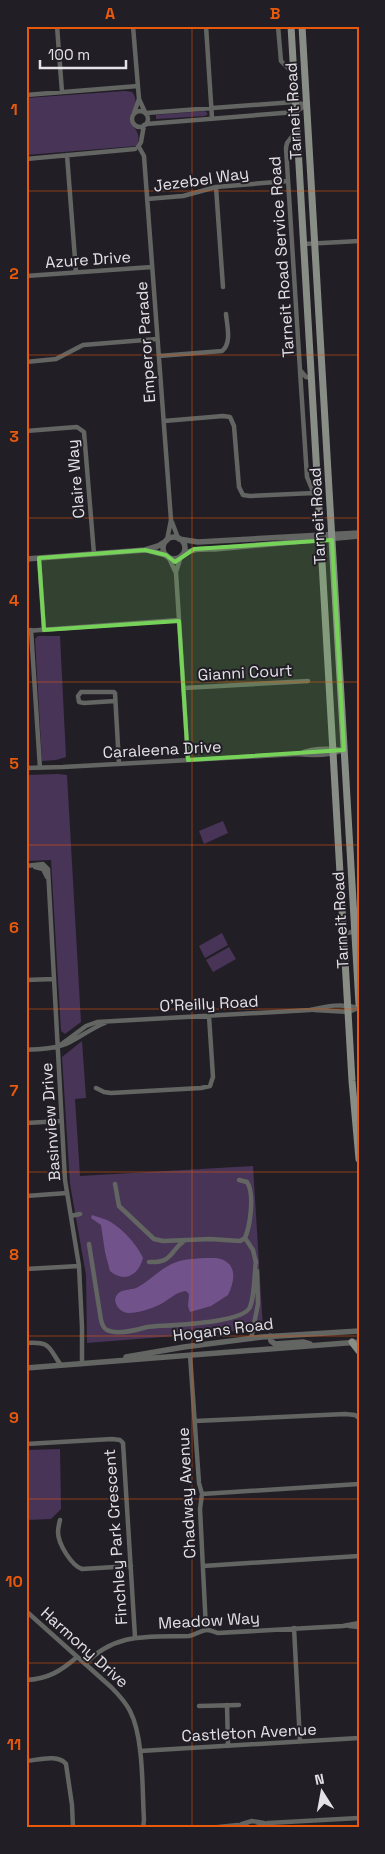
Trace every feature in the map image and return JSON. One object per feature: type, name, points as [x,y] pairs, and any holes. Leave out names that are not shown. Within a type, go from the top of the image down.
[{"type":"main road","name":"Tarneit Road","points":[[291,26],[348,1008],[359,1159]]},
{"type":"main road","name":"Tarneit Road","points":[[302,26],[344,750],[357,933],[359,1004]]},
{"type":"main road","points":[[312,378],[316,376],[318,371],[315,324],[318,302]]},
{"type":"main road","points":[[355,1342],[359,1351]]},
{"type":"street","points":[[57,26],[62,92]]},
{"type":"street","points":[[133,26],[138,98],[132,120],[142,139]]},
{"type":"street","points":[[206,26],[212,118]]},
{"type":"street","points":[[278,26],[281,61],[293,73]]},
{"type":"street","points":[[26,95],[138,86]]},
{"type":"street","points":[[26,158],[137,148],[142,139],[148,117],[138,98]]},
{"type":"street","points":[[134,114],[141,111],[145,113],[294,102],[306,106]]},
{"type":"street","points":[[134,124],[140,126],[145,124],[295,112],[306,106]]},
{"type":"street","name":"Tarneit Road Service Road","points":[[296,131],[286,144],[300,370],[306,377],[312,378]]},
{"type":"street","name":"Emperor Parade","points":[[137,148],[144,162],[171,520],[178,538]]},
{"type":"street","points":[[67,155],[76,272]]},
{"type":"street","name":"Jezebel Way","points":[[146,199],[183,196],[216,187],[288,181]]},
{"type":"street","points":[[216,187],[223,287]]},
{"type":"street","points":[[304,244],[359,241]]},
{"type":"street","name":"Azure Drive","points":[[26,276],[152,267]]},
{"type":"street","points":[[159,356],[222,351],[228,342],[226,314]]},
{"type":"street","points":[[26,362],[56,359],[83,345],[157,339]]},
{"type":"street","name":"Tarneit Road","points":[[300,370],[307,477],[319,502]]},
{"type":"street","points":[[164,421],[230,417],[233,422],[241,493],[250,496],[314,493]]},
{"type":"street","name":"Claire Way","points":[[26,431],[78,427],[84,432],[94,554]]},
{"type":"street","points":[[299,494],[311,487]]},
{"type":"street","name":"Emperor Parade","points":[[166,540],[171,520]]},
{"type":"street","points":[[145,550],[176,558],[190,550],[359,535]]},
{"type":"street","points":[[26,559],[145,550],[158,546],[172,537],[198,542],[321,537]]},
{"type":"street","points":[[178,538],[184,546],[176,573],[188,760]]},
{"type":"street","points":[[166,540],[164,550],[176,573]]},
{"type":"street","points":[[40,558],[44,630]]},
{"type":"street","points":[[40,768],[29,630],[179,620]]},
{"type":"street","name":"Gianni Court","points":[[184,688],[308,681]]},
{"type":"street","points":[[115,701],[84,703],[79,702],[78,696],[81,692],[110,691],[115,693],[119,764]]},
{"type":"street","name":"Caraleena Drive","points":[[26,768],[344,750]]},
{"type":"street","name":"Basinview Drive","points":[[27,866],[43,869],[48,879],[67,1194],[79,1266],[82,1364]]},
{"type":"street","points":[[344,934],[357,933]]},
{"type":"street","points":[[26,980],[54,979]]},
{"type":"street","name":"O'Reilly Road","points":[[26,1050],[59,1046],[86,1026],[97,1022],[310,1010],[326,1012],[359,1008]]},
{"type":"street","points":[[96,1088],[111,1093],[206,1088],[210,1086],[213,1077],[210,1016]]},
{"type":"street","points":[[26,1123],[62,1121]]},
{"type":"street","points":[[115,1184],[118,1206],[150,1236],[158,1240],[240,1241],[245,1238],[250,1224],[250,1189],[247,1182],[240,1180]]},
{"type":"street","points":[[26,1196],[67,1194]]},
{"type":"street","points":[[71,1216],[80,1214]]},
{"type":"street","points":[[245,1238],[250,1244],[256,1261],[258,1304],[251,1339]]},
{"type":"street","points":[[149,1262],[167,1260],[186,1240]]},
{"type":"street","points":[[88,1244],[100,1320],[103,1326],[112,1332],[242,1315],[250,1307],[256,1261]]},
{"type":"street","points":[[26,1269],[79,1266]]},
{"type":"street","name":"Hogans Road","points":[[92,1363],[270,1336],[359,1331]]},
{"type":"street","points":[[270,1336],[271,1341],[276,1344],[303,1342],[319,1345]]},
{"type":"street","points":[[26,1343],[41,1342],[47,1345],[52,1349],[61,1366]]},
{"type":"street","name":"Hogans Road","points":[[26,1368],[355,1342]]},
{"type":"street","points":[[190,1355],[202,1345]]},
{"type":"street","name":"Chadway Avenue","points":[[190,1355],[199,1483],[202,1494],[200,1505],[206,1630]]},
{"type":"street","points":[[195,1421],[345,1414],[356,1415],[359,1418]]},
{"type":"street","name":"Finchley Park Crescent","points":[[26,1444],[112,1439],[122,1442],[124,1450],[134,1637]]},
{"type":"street","points":[[202,1494],[359,1484]]},
{"type":"street","points":[[60,1520],[58,1536],[71,1562],[75,1566],[82,1568],[131,1566]]},
{"type":"street","points":[[203,1566],[359,1556]]},
{"type":"street","name":"Harmony Drive","points":[[26,1611],[127,1704],[138,1731],[143,1828]]},
{"type":"street","name":"Meadow Way","points":[[85,1664],[103,1649],[134,1637],[192,1636],[206,1630],[218,1633],[343,1626],[359,1623]]},
{"type":"street","name":"Meadow Way","points":[[343,1626],[359,1628]]},
{"type":"street","points":[[294,1628],[300,1742]]},
{"type":"street","points":[[26,1680],[53,1675],[77,1656]]},
{"type":"street","points":[[226,1705],[228,1746]]},
{"type":"street","points":[[199,1706],[239,1705]]},
{"type":"street","name":"Castleton Avenue","points":[[140,1751],[359,1738]]},
{"type":"street","points":[[26,1761],[57,1759],[66,1764],[72,1805],[73,1828]]},
{"type":"street","points":[[209,1828],[238,1825],[253,1828],[268,1823],[359,1818]]},
{"type":"street","name":"Harmony Drive","points":[[144,1820],[148,1828]]},
{"type":"street","points":[[302,1821],[303,1828]]},
{"type":"highlighted area","points":[[332,540],[344,750],[188,760],[179,621],[44,630],[39,558],[145,550],[166,555],[175,562],[194,549]]},
{"type":"shaded area","points":[[132,92],[135,99],[135,106],[130,119],[139,139],[136,146],[26,155],[26,98]]},
{"type":"shaded area","points":[[205,111],[208,114],[205,116],[156,119],[156,115]]},
{"type":"shaded area","points":[[38,636],[60,636],[66,757],[42,761],[35,639]]},
{"type":"shaded area","points":[[26,775],[67,775],[81,1022],[65,1034],[61,1031],[51,860],[26,861]]},
{"type":"shaded area","points":[[223,821],[228,833],[204,844],[199,831]]},
{"type":"shaded area","points":[[222,933],[228,945],[205,958],[199,946]]},
{"type":"shaded area","points":[[229,947],[236,959],[213,972],[206,960]]},
{"type":"shaded area","points":[[82,1041],[86,1098],[75,1099],[80,1176],[253,1166],[263,1329],[87,1343],[86,1275],[70,1184],[62,1057]]},
{"type":"shaded area","points":[[92,1215],[112,1223],[123,1231],[137,1247],[143,1258],[135,1273],[121,1277],[110,1271],[101,1225],[91,1218]]},
{"type":"shaded area","points":[[216,1258],[228,1263],[233,1272],[233,1277],[228,1295],[211,1306],[190,1312],[188,1306],[189,1294],[186,1291],[175,1295],[159,1305],[136,1312],[122,1311],[115,1302],[115,1298],[120,1292],[138,1287],[169,1265],[189,1259]]},
{"type":"shaded area","points":[[60,1449],[61,1509],[51,1519],[26,1520],[26,1450]]}]
